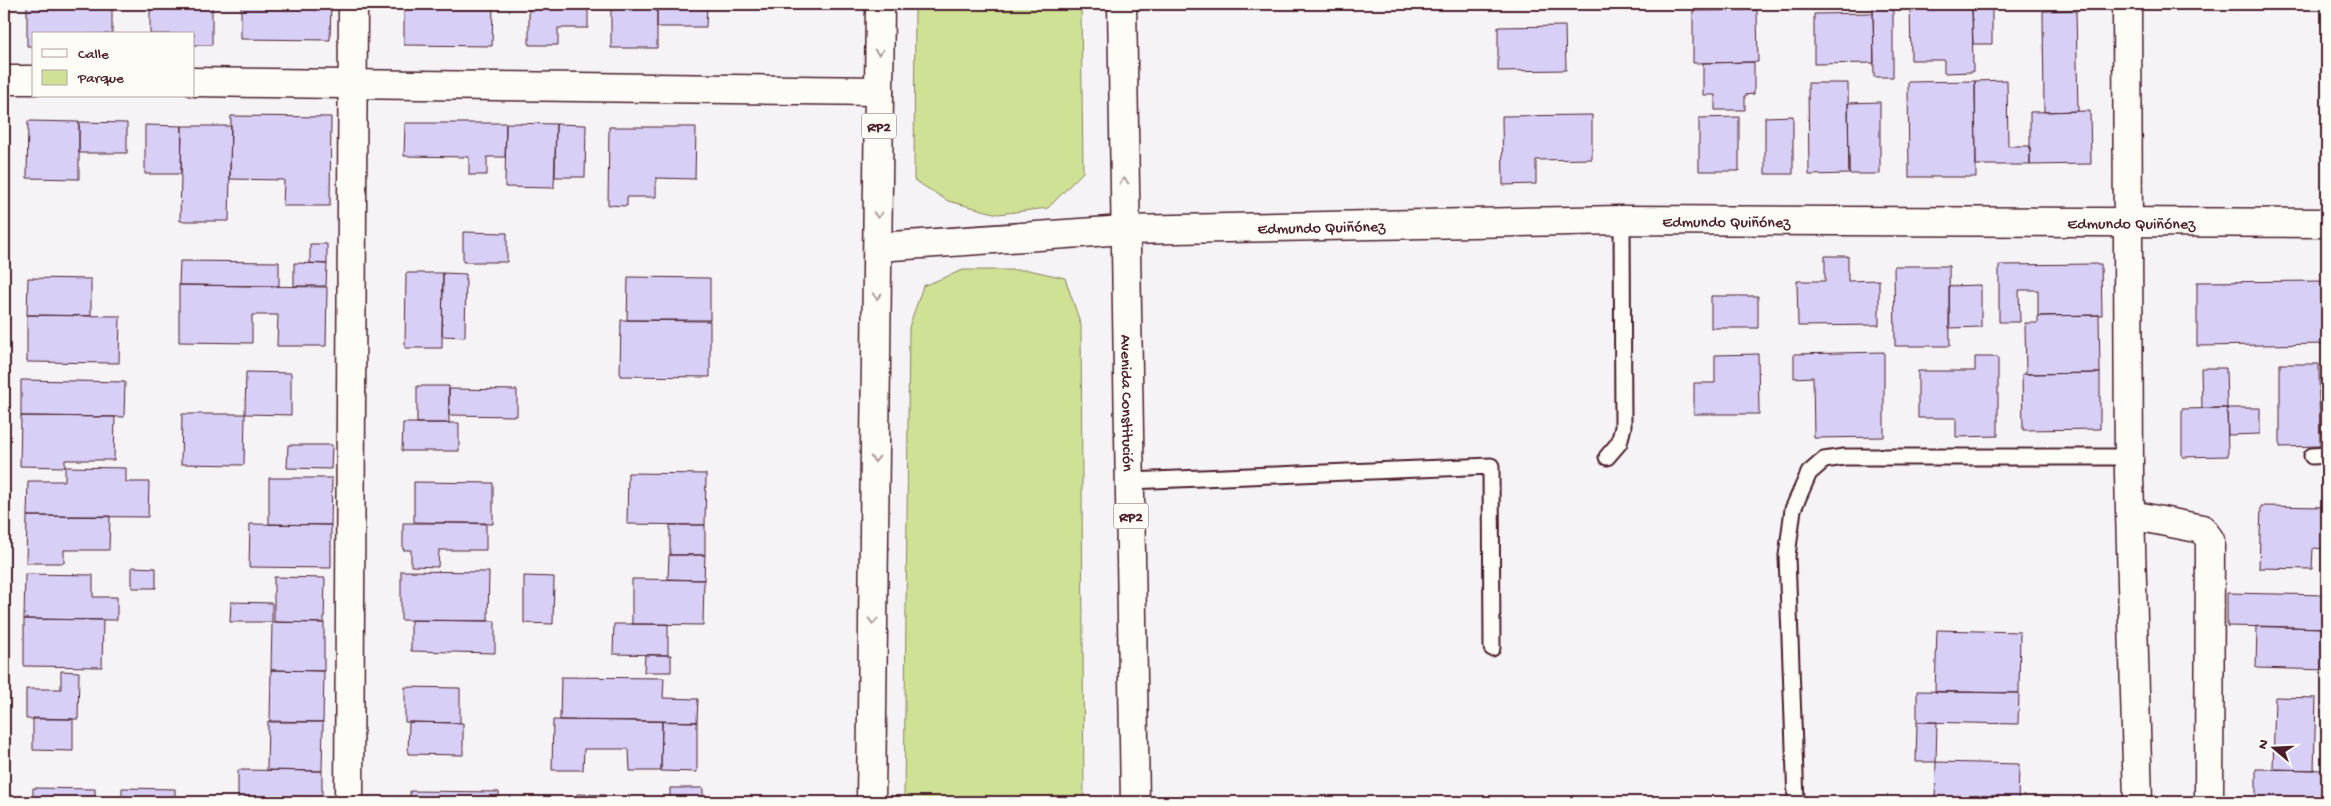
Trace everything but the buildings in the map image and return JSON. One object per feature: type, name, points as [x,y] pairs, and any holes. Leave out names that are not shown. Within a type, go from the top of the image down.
[{"type":"street","points":[[349,802],[353,4]]},
{"type":"street","name":"RP2","points":[[871,802],[880,4]]},
{"type":"street","name":"Avenida Constitución","points":[[1122,4],[1124,230],[1135,802]]},
{"type":"street","points":[[2127,4],[2130,457],[2138,802]]},
{"type":"street","points":[[4,80],[32,80]]},
{"type":"street","points":[[195,82],[879,91]]},
{"type":"street","name":"Edmundo Quiñónez","points":[[878,247],[1124,230],[1622,220],[2127,224],[2327,223]]},
{"type":"street","points":[[2131,515],[2202,528],[2210,540],[2209,802]]},
{"type":"lane","points":[[1606,457],[1619,443],[1623,427],[1622,220]]},
{"type":"lane","points":[[2312,456],[2327,456]]},
{"type":"lane","points":[[1796,802],[1787,556],[1793,509],[1809,473],[1824,460],[1844,457],[2130,457]]},
{"type":"lane","points":[[1130,481],[1492,466],[1492,648]]},
{"type":"green space","points":[[915,4],[1081,4],[1083,172],[1048,208],[998,214],[948,201],[914,180]]},
{"type":"green space","points":[[963,270],[1029,270],[1065,278],[1081,325],[1084,802],[904,802],[909,327],[923,286]]}]
